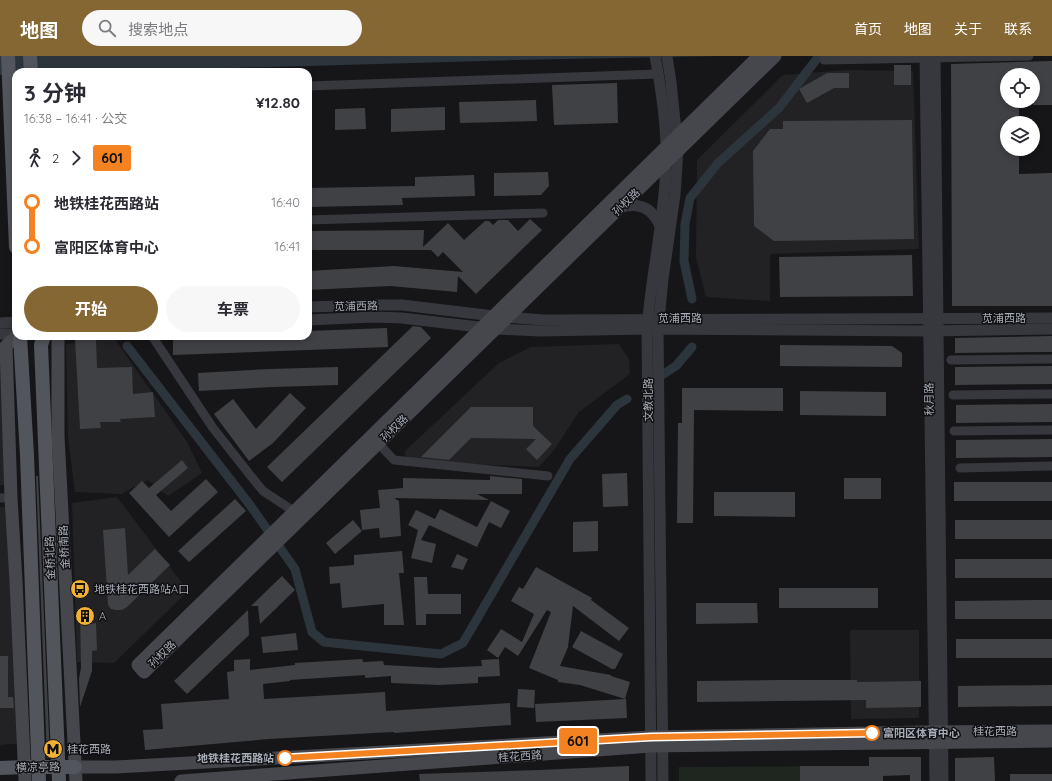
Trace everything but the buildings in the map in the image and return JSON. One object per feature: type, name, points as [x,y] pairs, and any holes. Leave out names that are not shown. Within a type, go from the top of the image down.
[{"type":"main road","points":[[8,56],[10,85],[5,100],[12,194]]},
{"type":"main road","points":[[30,56],[30,68]]},
{"type":"main road","name":"孙权路","points":[[266,546],[138,665],[144,672],[266,546],[291,519],[482,327],[508,317],[666,161],[678,136],[757,58]]},
{"type":"main road","name":"孙权路","points":[[291,519],[378,443],[495,322],[672,149],[774,58]]},
{"type":"main road","name":"金桥北路","points":[[13,340],[6,346],[5,498],[16,581],[32,767],[39,781]]},
{"type":"main road","name":"金桥北路","points":[[18,340],[27,455],[32,767]]},
{"type":"main road","name":"金桥北路","points":[[43,340],[41,345],[59,781]]},
{"type":"main road","name":"金桥南路","points":[[58,340],[58,436],[76,774]]},
{"type":"main road","points":[[46,462],[58,436]]},
{"type":"main road","name":"桂花西路","points":[[76,774],[116,768],[657,741],[938,737],[1052,731]]},
{"type":"main road","name":"桂花西路","points":[[938,737],[1052,741]]},
{"type":"main road","name":"桂花西路","points":[[181,781],[295,776],[657,741]]},
{"type":"main road","points":[[25,781],[32,767]]},
{"type":"main road","name":"横凉亭路","points":[[0,768],[59,767],[76,774]]},
{"type":"street","points":[[824,60],[1029,56]]},
{"type":"street","name":"秋月路","points":[[930,57],[938,737]]},
{"type":"street","points":[[668,61],[678,136]]},
{"type":"street","points":[[312,86],[657,65]]},
{"type":"street","name":"文教北路","points":[[653,324],[675,195],[672,149],[657,65]]},
{"type":"street","name":"文教北路","points":[[657,741],[653,324],[666,161]]},
{"type":"street","points":[[619,208],[629,205],[640,206],[652,213],[656,217],[660,226]]},
{"type":"street","points":[[312,220],[543,213]]},
{"type":"street","name":"苋浦西路","points":[[312,307],[367,305],[402,306],[541,331],[653,324],[933,318],[1052,318]]},
{"type":"street","name":"苋浦西路","points":[[312,320],[373,317],[402,318],[482,327]]},
{"type":"street","name":"苋浦西路","points":[[508,317],[543,320],[653,324],[933,331],[1052,329]]},
{"type":"street","points":[[0,322],[12,322]]},
{"type":"street","points":[[0,334],[12,335]]},
{"type":"street","points":[[155,340],[213,428],[250,475],[291,519]]},
{"type":"street","points":[[951,360],[1052,359]]},
{"type":"street","points":[[953,395],[1052,394]]},
{"type":"street","points":[[954,431],[1052,430]]},
{"type":"street","points":[[378,443],[394,460],[548,476]]},
{"type":"street","points":[[960,468],[1052,466]]},
{"type":"street","points":[[934,781],[938,737]]},
{"type":"street","points":[[938,737],[943,781]]},
{"type":"street","points":[[651,781],[657,741]]},
{"type":"street","points":[[657,741],[663,781]]},
{"type":"path","points":[[86,612],[86,636]]},
{"type":"path","points":[[87,647],[94,647],[94,630]]},
{"type":"path","points":[[3,658],[3,682]]},
{"type":"shaded area","points":[[0,56],[717,56],[234,68],[12,68],[12,74],[0,75]]},
{"type":"shaded area","points":[[847,70],[913,71],[919,249],[770,254],[770,301],[706,297],[696,257],[697,160],[783,75]]},
{"type":"shaded area","points":[[98,340],[115,340],[187,442],[202,473],[168,496],[148,480],[121,494],[75,492],[68,437],[66,344]]},
{"type":"shaded area","points":[[0,341],[8,485],[0,485]]},
{"type":"shaded area","points":[[619,344],[629,359],[630,374],[579,412],[554,450],[539,467],[408,461],[404,452],[499,363],[531,347]]},
{"type":"shaded area","points":[[117,497],[188,591],[114,663],[77,662],[72,503]]},
{"type":"shaded area","points":[[0,507],[10,507],[22,743],[0,745]]},
{"type":"shaded area","points":[[850,630],[919,630],[919,718],[851,719]]},
{"type":"shaded area","points":[[860,766],[859,781],[679,781],[679,767]]},
{"type":"waterway","points":[[692,299],[684,261],[685,224],[690,198],[718,163],[779,108],[819,56]]},
{"type":"waterway","points":[[127,346],[250,505],[295,569],[312,632],[324,642],[441,654],[463,643],[570,459],[617,405],[627,399]]},
{"type":"waterway","points":[[662,375],[676,366],[692,347]]},
{"type":"bus line","name":"601","points":[[285,758],[651,737],[872,733]]},
{"type":"place","name":"地铁桂花西路站A口","points":[[80,589]]},
{"type":"place","name":"A","points":[[85,616]]},
{"type":"place","name":"富阳区体育中心","points":[[872,733]]},
{"type":"place","name":"桂花西路","points":[[53,749]]},
{"type":"place","name":"地铁桂花西路站","points":[[285,758]]}]
